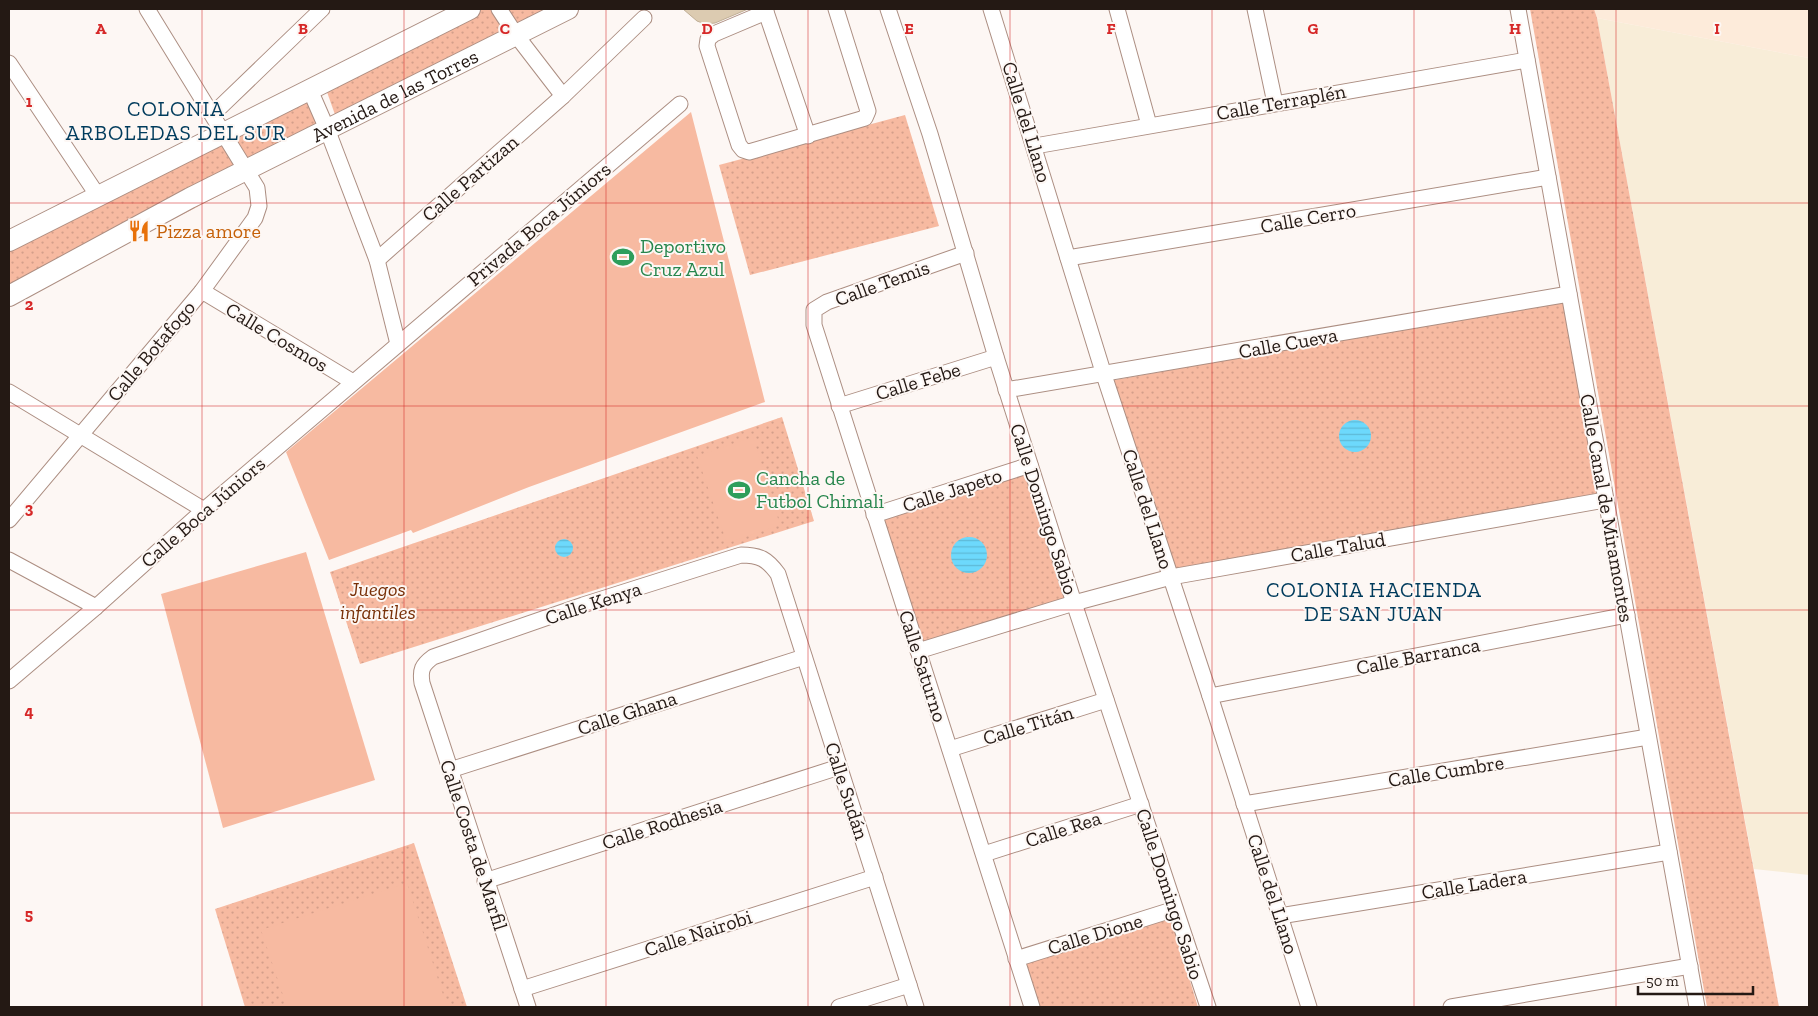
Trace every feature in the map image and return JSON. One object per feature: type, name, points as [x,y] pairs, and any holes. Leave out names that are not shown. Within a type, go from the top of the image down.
[{"type":"street","name":"Calle Botafogo","points":[[9,520],[202,291],[258,213],[260,200],[257,188],[146,9]]},
{"type":"street","points":[[212,114],[322,9]]},
{"type":"street","name":"Avenida de las Torres","points":[[9,241],[470,9]]},
{"type":"street","points":[[499,9],[516,35],[563,96]]},
{"type":"street","name":"Avenida de las Torres","points":[[9,296],[246,170],[568,9]]},
{"type":"street","points":[[808,136],[765,10],[714,34],[708,39],[707,46],[739,145],[743,150],[749,152],[808,136],[857,122],[865,118],[868,111],[836,9]]},
{"type":"street","name":"Calle Domingo Sabio","points":[[888,9],[930,134],[1006,390],[1074,603],[1208,1007]]},
{"type":"street","name":"Calle del Llano","points":[[991,9],[1035,146],[1104,375],[1210,696],[1309,1007]]},
{"type":"street","points":[[1117,9],[1149,126]]},
{"type":"street","points":[[1255,9],[1275,103]]},
{"type":"street","name":"Calle Canal de Miramontes","points":[[1518,9],[1604,500],[1697,1007]]},
{"type":"street","name":"Calle Partizan","points":[[377,260],[563,96],[644,18]]},
{"type":"street","name":"Calle Terraplén","points":[[1035,146],[1527,60]]},
{"type":"street","points":[[9,63],[98,196]]},
{"type":"street","points":[[310,90],[328,129],[377,260],[398,344]]},
{"type":"street","name":"Privada Boca Júniors","points":[[398,344],[680,104]]},
{"type":"street","name":"Calle Cerro","points":[[1068,258],[1548,177]]},
{"type":"street","name":"Calle Temis","points":[[814,325],[814,310],[827,302],[966,253]]},
{"type":"street","name":"Calle Cosmos","points":[[202,291],[353,382]]},
{"type":"street","name":"Calle Cueva","points":[[1006,390],[1104,375],[1569,294]]},
{"type":"street","name":"Calle Saturno","points":[[814,325],[1032,1007]]},
{"type":"street","name":"Calle Boca Júniors","points":[[9,681],[96,607],[204,510],[398,344]]},
{"type":"street","name":"Calle Febe","points":[[839,406],[996,357]]},
{"type":"street","points":[[9,392],[204,510]]},
{"type":"street","name":"Calle Japeto","points":[[874,515],[1030,465]]},
{"type":"street","name":"Calle Talud","points":[[918,651],[1074,603],[1171,577],[1604,500]]},
{"type":"street","name":"Calle Kenya","points":[[422,683],[420,672],[425,663],[433,657],[583,605],[741,555],[764,557],[778,574]]},
{"type":"street","points":[[9,560],[96,607]]},
{"type":"street","name":"Calle Sudán","points":[[778,574],[916,1007]]},
{"type":"street","name":"Calle Barranca","points":[[1210,696],[1626,615]]},
{"type":"street","name":"Calle Ghana","points":[[450,770],[804,657]]},
{"type":"street","name":"Calle Costa de Marfil","points":[[422,683],[485,881],[528,1007]]},
{"type":"street","name":"Calle Titán","points":[[950,749],[1106,700]]},
{"type":"street","name":"Calle Cumbre","points":[[1244,804],[1648,738]]},
{"type":"street","name":"Calle Rodhesia","points":[[485,881],[839,768]]},
{"type":"street","name":"Calle Rea","points":[[984,854],[1141,804]]},
{"type":"street","name":"Calle Ladera","points":[[1280,916],[1669,852]]},
{"type":"street","name":"Calle Nairobi","points":[[522,989],[875,877]]},
{"type":"street","name":"Calle Dione","points":[[1016,959],[1175,909]]},
{"type":"street","points":[[1451,1007],[1690,966]]},
{"type":"street","points":[[839,1007],[909,985]]},
{"type":"shaded area","points":[[1594,9],[1809,9],[1809,58],[1597,18]]},
{"type":"shaded area","points":[[1597,18],[1809,58],[1809,875],[1754,869]]},
{"type":"green space","points":[[456,9],[495,9],[514,39],[339,126],[321,75]]},
{"type":"green space","points":[[505,9],[571,9],[522,35]]},
{"type":"green space","points":[[1530,9],[1594,9],[1597,18],[1779,1007],[1707,1007]]},
{"type":"green space","points":[[313,80],[334,136],[258,176],[226,124]]},
{"type":"green space","name":"Deportivo Cruz Azul","points":[[691,112],[765,402],[529,487],[413,533],[411,530],[329,560],[286,452]]},
{"type":"green space","points":[[905,115],[939,226],[750,275],[719,165]]},
{"type":"green space","points":[[213,131],[245,182],[99,258],[9,300],[9,230]]},
{"type":"green space","points":[[1564,300],[1598,497],[1174,570],[1109,381]]},
{"type":"green space","name":"Juegos infantiles","points":[[782,417],[814,521],[360,664],[330,572]]},
{"type":"green space","name":"Cancha de Futbol Chimali","points":[[753,437],[780,525],[727,543],[697,456]]},
{"type":"green space","points":[[1028,470],[1072,602],[919,650],[875,516]]},
{"type":"green space","points":[[306,552],[375,780],[223,828],[161,594]]},
{"type":"green space","points":[[414,843],[467,1007],[245,1007],[215,909]]},
{"type":"green space","points":[[407,883],[447,1007],[287,1007],[261,930]]},
{"type":"green space","points":[[1170,916],[1198,1007],[1033,1007],[1018,961]]},
{"type":"water","points":[[1355,420],[1367,424],[1371,436],[1367,448],[1355,452],[1343,448],[1339,436],[1343,424]]},
{"type":"water","points":[[969,537],[976,538],[982,542],[986,548],[986,562],[982,568],[976,572],[969,573],[962,572],[956,568],[952,562],[951,555],[952,548],[956,542],[962,538]]},
{"type":"water","points":[[564,539],[570,542],[573,548],[570,554],[564,557],[558,554],[555,548],[558,542]]},
{"type":"building","points":[[683,9],[748,9],[715,23],[705,24],[697,21]]},
{"type":"place","name":"Pizza amore","points":[[139,231]]},
{"type":"place","name":"Deportivo Cruz Azul","points":[[623,257]]},
{"type":"place","name":"Cancha de Futbol Chimali","points":[[739,490]]},
{"type":"district","name":"COLONIA ARBOLEDAS DEL SUR","points":[[176,120]]},
{"type":"district","name":"COLONIA HACIENDA DE SAN JUAN","points":[[1374,601]]}]
